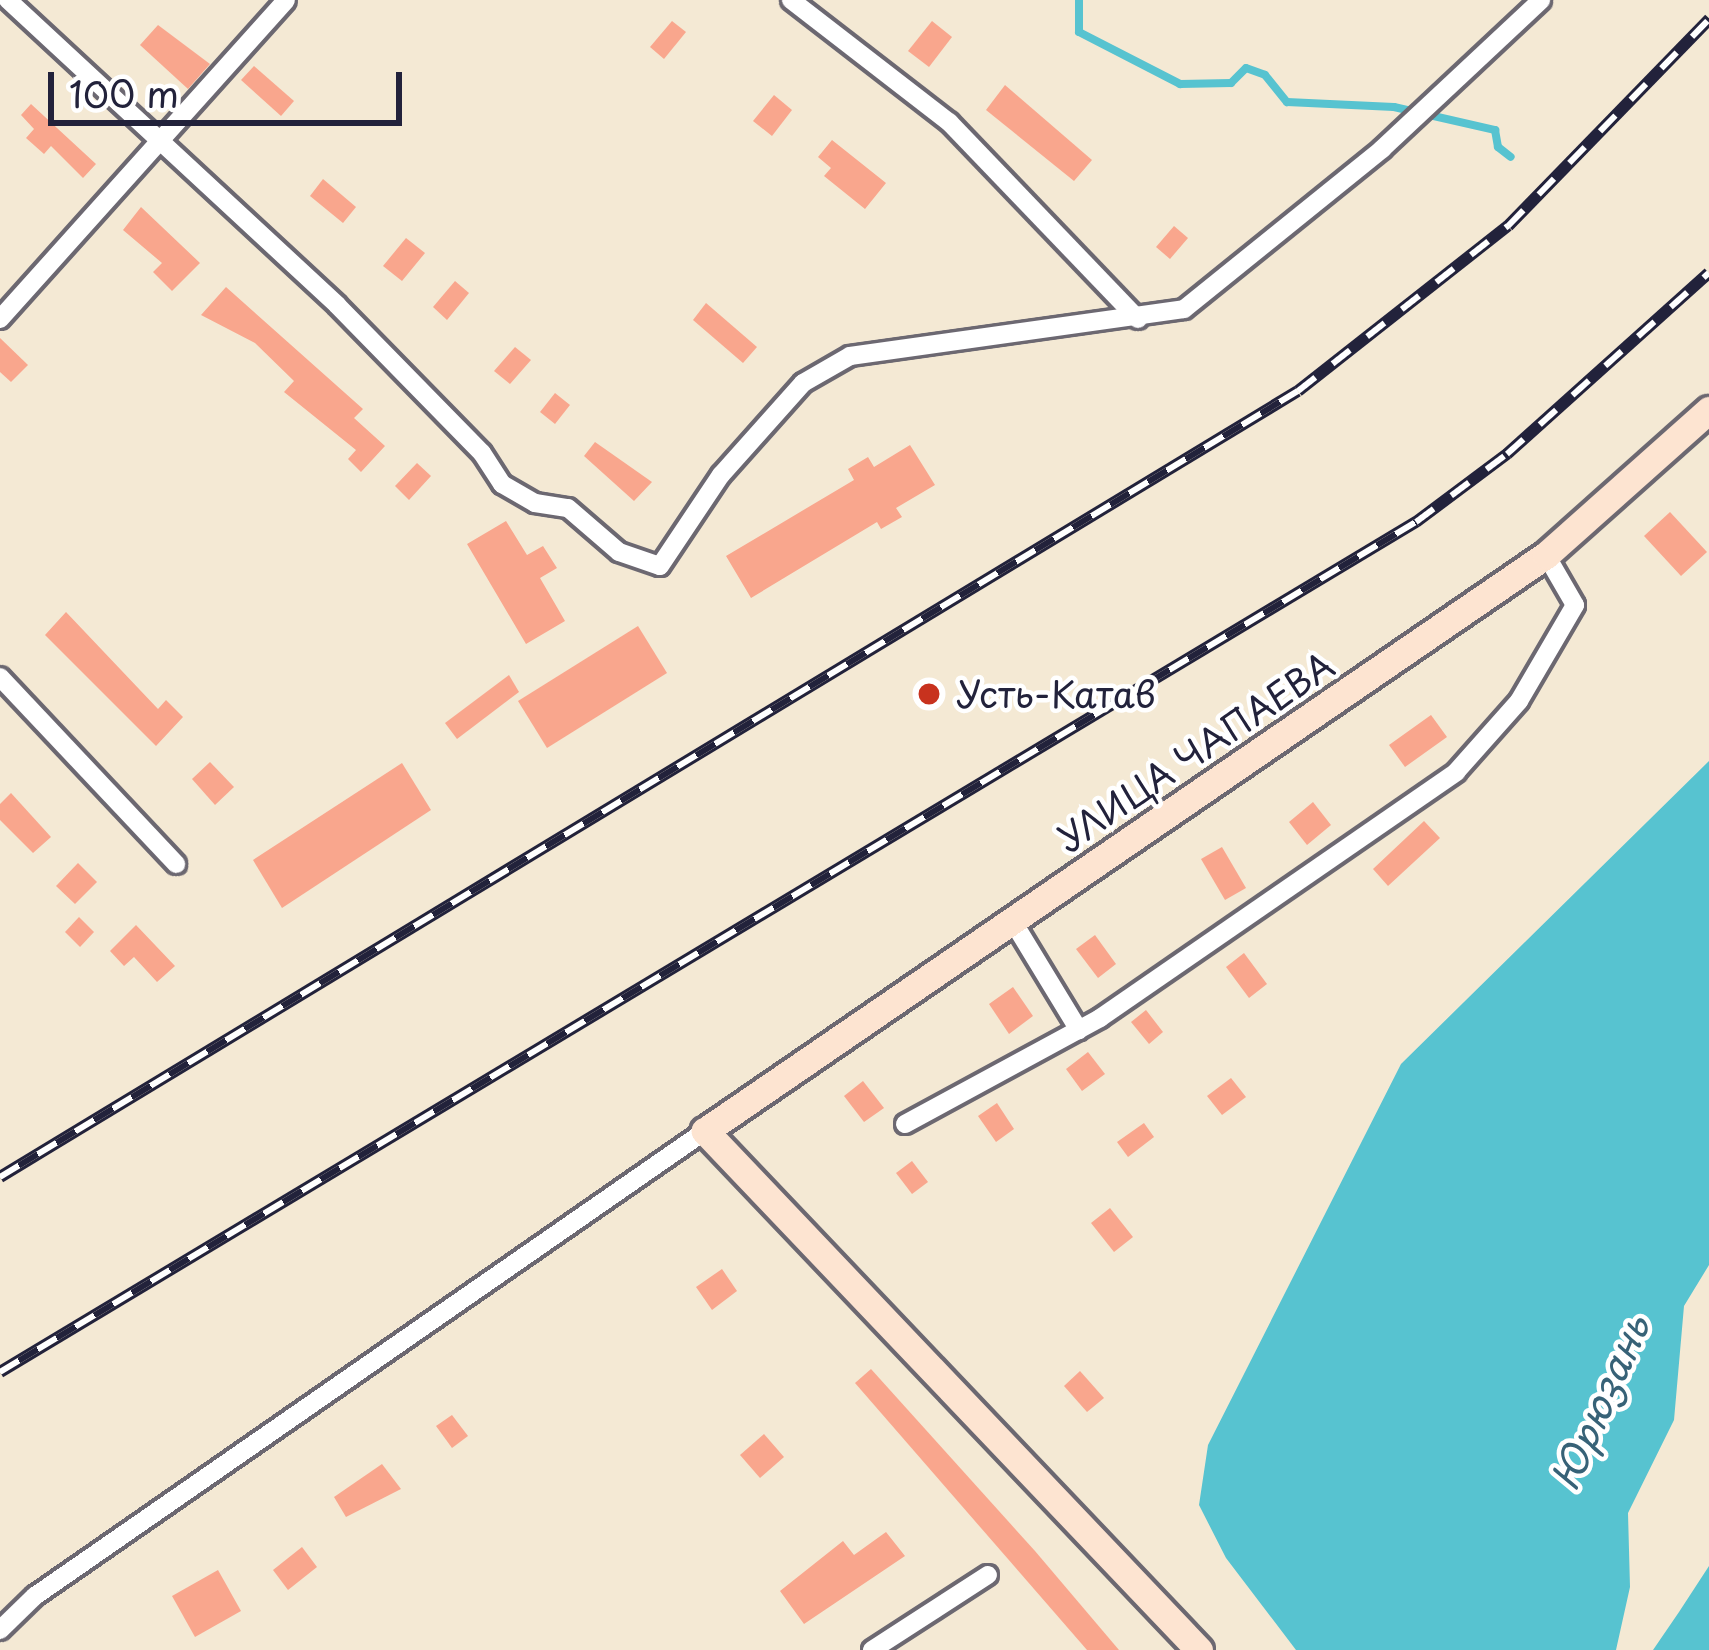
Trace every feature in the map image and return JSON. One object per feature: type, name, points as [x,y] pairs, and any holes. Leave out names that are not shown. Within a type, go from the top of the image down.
[{"type":"main road","name":"УЛИЦА ЧАПАЕВА","points":[[705,1130],[1546,555],[1709,410]]},
{"type":"main road","points":[[705,1130],[1199,1650]]},
{"type":"street","points":[[8,0],[337,305],[482,453],[502,484],[535,503],[568,508],[619,552],[660,566],[766,417],[803,383],[850,356],[1138,320],[1184,308],[1382,148],[1540,0]]},
{"type":"street","points":[[0,319],[286,0]]},
{"type":"street","points":[[791,0],[949,122],[1138,320]]},
{"type":"street","points":[[905,1124],[1079,1030],[1456,772],[1520,701],[1575,604],[1546,555]]},
{"type":"street","points":[[0,677],[176,864]]},
{"type":"street","points":[[1012,920],[1079,1030]]},
{"type":"street","points":[[0,1630],[35,1596],[705,1130]]},
{"type":"street","points":[[872,1650],[988,1575]]},
{"type":"water","name":"Юрюзань","points":[[1709,761],[1709,1265],[1684,1306],[1674,1420],[1628,1513],[1630,1587],[1616,1650],[1296,1650],[1226,1558],[1199,1505],[1208,1445],[1401,1064]]},
{"type":"water","points":[[1709,1566],[1709,1650],[1653,1650],[1679,1612]]},
{"type":"building","points":[[672,21],[686,32],[664,59],[650,47]]},
{"type":"building","points":[[932,21],[952,37],[929,67],[908,51]]},
{"type":"building","points":[[158,25],[210,64],[188,89],[140,45]]},
{"type":"building","points":[[254,66],[294,101],[281,116],[241,80]]},
{"type":"building","points":[[1005,85],[1092,160],[1074,181],[986,110]]},
{"type":"building","points":[[774,95],[792,110],[772,136],[753,121]]},
{"type":"building","points":[[31,104],[96,164],[83,178],[51,146],[44,154],[26,138],[34,129],[21,115]]},
{"type":"building","points":[[832,140],[886,183],[865,209],[824,176],[831,168],[818,157]]},
{"type":"building","points":[[323,179],[356,207],[343,223],[310,196]]},
{"type":"building","points":[[141,207],[200,263],[172,291],[153,272],[162,263],[123,230]]},
{"type":"building","points":[[1174,226],[1188,238],[1170,259],[1156,247]]},
{"type":"building","points":[[406,238],[425,253],[402,281],[383,266]]},
{"type":"building","points":[[455,281],[469,293],[447,320],[433,307]]},
{"type":"building","points":[[226,287],[363,409],[354,418],[385,446],[361,472],[348,459],[356,450],[284,392],[294,381],[255,343],[201,315]]},
{"type":"building","points":[[706,303],[757,347],[743,363],[693,320]]},
{"type":"building","points":[[0,338],[28,365],[11,382],[0,372]]},
{"type":"building","points":[[515,347],[531,360],[510,384],[494,371]]},
{"type":"building","points":[[555,393],[570,405],[555,424],[540,412]]},
{"type":"building","points":[[595,442],[652,482],[634,501],[584,456]]},
{"type":"building","points":[[910,445],[935,485],[896,508],[902,517],[881,529],[877,522],[751,598],[726,556],[854,480],[848,469],[868,457],[874,467]]},
{"type":"building","points":[[417,463],[431,476],[409,500],[395,486]]},
{"type":"building","points":[[1670,512],[1707,552],[1681,576],[1644,536]]},
{"type":"building","points":[[506,521],[527,555],[543,546],[557,568],[540,578],[565,621],[526,644],[467,544]]},
{"type":"building","points":[[66,612],[158,709],[166,700],[183,717],[156,746],[45,635]]},
{"type":"building","points":[[638,626],[667,673],[547,748],[518,701]]},
{"type":"building","points":[[509,675],[519,692],[457,739],[445,723]]},
{"type":"building","points":[[1431,715],[1447,737],[1405,767],[1389,745]]},
{"type":"building","points":[[210,762],[234,787],[215,805],[192,779]]},
{"type":"building","points":[[402,763],[431,810],[282,908],[253,860]]},
{"type":"building","points":[[11,793],[51,837],[33,853],[0,820],[0,804]]},
{"type":"building","points":[[1313,802],[1331,825],[1307,845],[1289,822]]},
{"type":"building","points":[[1424,821],[1440,838],[1388,886],[1373,869]]},
{"type":"building","points":[[1222,847],[1246,888],[1225,900],[1201,859]]},
{"type":"building","points":[[78,863],[97,882],[75,904],[56,886]]},
{"type":"building","points":[[79,917],[94,932],[80,947],[65,932]]},
{"type":"building","points":[[136,925],[175,966],[157,982],[134,957],[124,966],[110,951]]},
{"type":"building","points":[[1095,935],[1116,964],[1098,978],[1076,949]]},
{"type":"building","points":[[1244,953],[1267,984],[1249,998],[1226,967]]},
{"type":"building","points":[[1013,987],[1033,1016],[1009,1034],[989,1004]]},
{"type":"building","points":[[1146,1010],[1163,1032],[1149,1044],[1131,1022]]},
{"type":"building","points":[[1088,1052],[1105,1074],[1082,1091],[1066,1069]]},
{"type":"building","points":[[1231,1078],[1246,1097],[1222,1115],[1207,1096]]},
{"type":"building","points":[[863,1081],[884,1108],[864,1122],[844,1096]]},
{"type":"building","points":[[997,1103],[1014,1129],[996,1142],[978,1116]]},
{"type":"building","points":[[1144,1123],[1154,1137],[1128,1157],[1117,1142]]},
{"type":"building","points":[[912,1161],[928,1182],[912,1194],[896,1173]]},
{"type":"building","points":[[1110,1208],[1133,1237],[1114,1252],[1091,1223]]},
{"type":"building","points":[[722,1269],[737,1291],[712,1310],[696,1287]]},
{"type":"building","points":[[871,1369],[1119,1650],[1087,1650],[855,1383]]},
{"type":"building","points":[[1080,1371],[1104,1398],[1087,1412],[1064,1386]]},
{"type":"building","points":[[452,1415],[468,1436],[452,1448],[436,1426]]},
{"type":"building","points":[[764,1434],[784,1457],[760,1478],[740,1455]]},
{"type":"building","points":[[382,1464],[401,1489],[346,1517],[334,1497]]},
{"type":"building","points":[[886,1532],[905,1556],[804,1624],[780,1591],[843,1541],[854,1555]]},
{"type":"building","points":[[302,1547],[317,1567],[288,1590],[273,1570]]},
{"type":"building","points":[[218,1570],[241,1611],[195,1637],[172,1596]]},
{"type":"waterway","points":[[1079,0],[1079,32],[1180,84],[1231,83],[1246,68],[1265,75],[1287,102],[1394,107],[1495,130],[1498,147],[1511,157]]},
{"type":"railway","points":[[0,1177],[1298,391],[1508,226],[1709,19]]},
{"type":"railway","points":[[0,1372],[1416,522],[1507,454],[1709,273]]},
{"type":"place","name":"Усть-Катав","points":[[929,694]]}]
